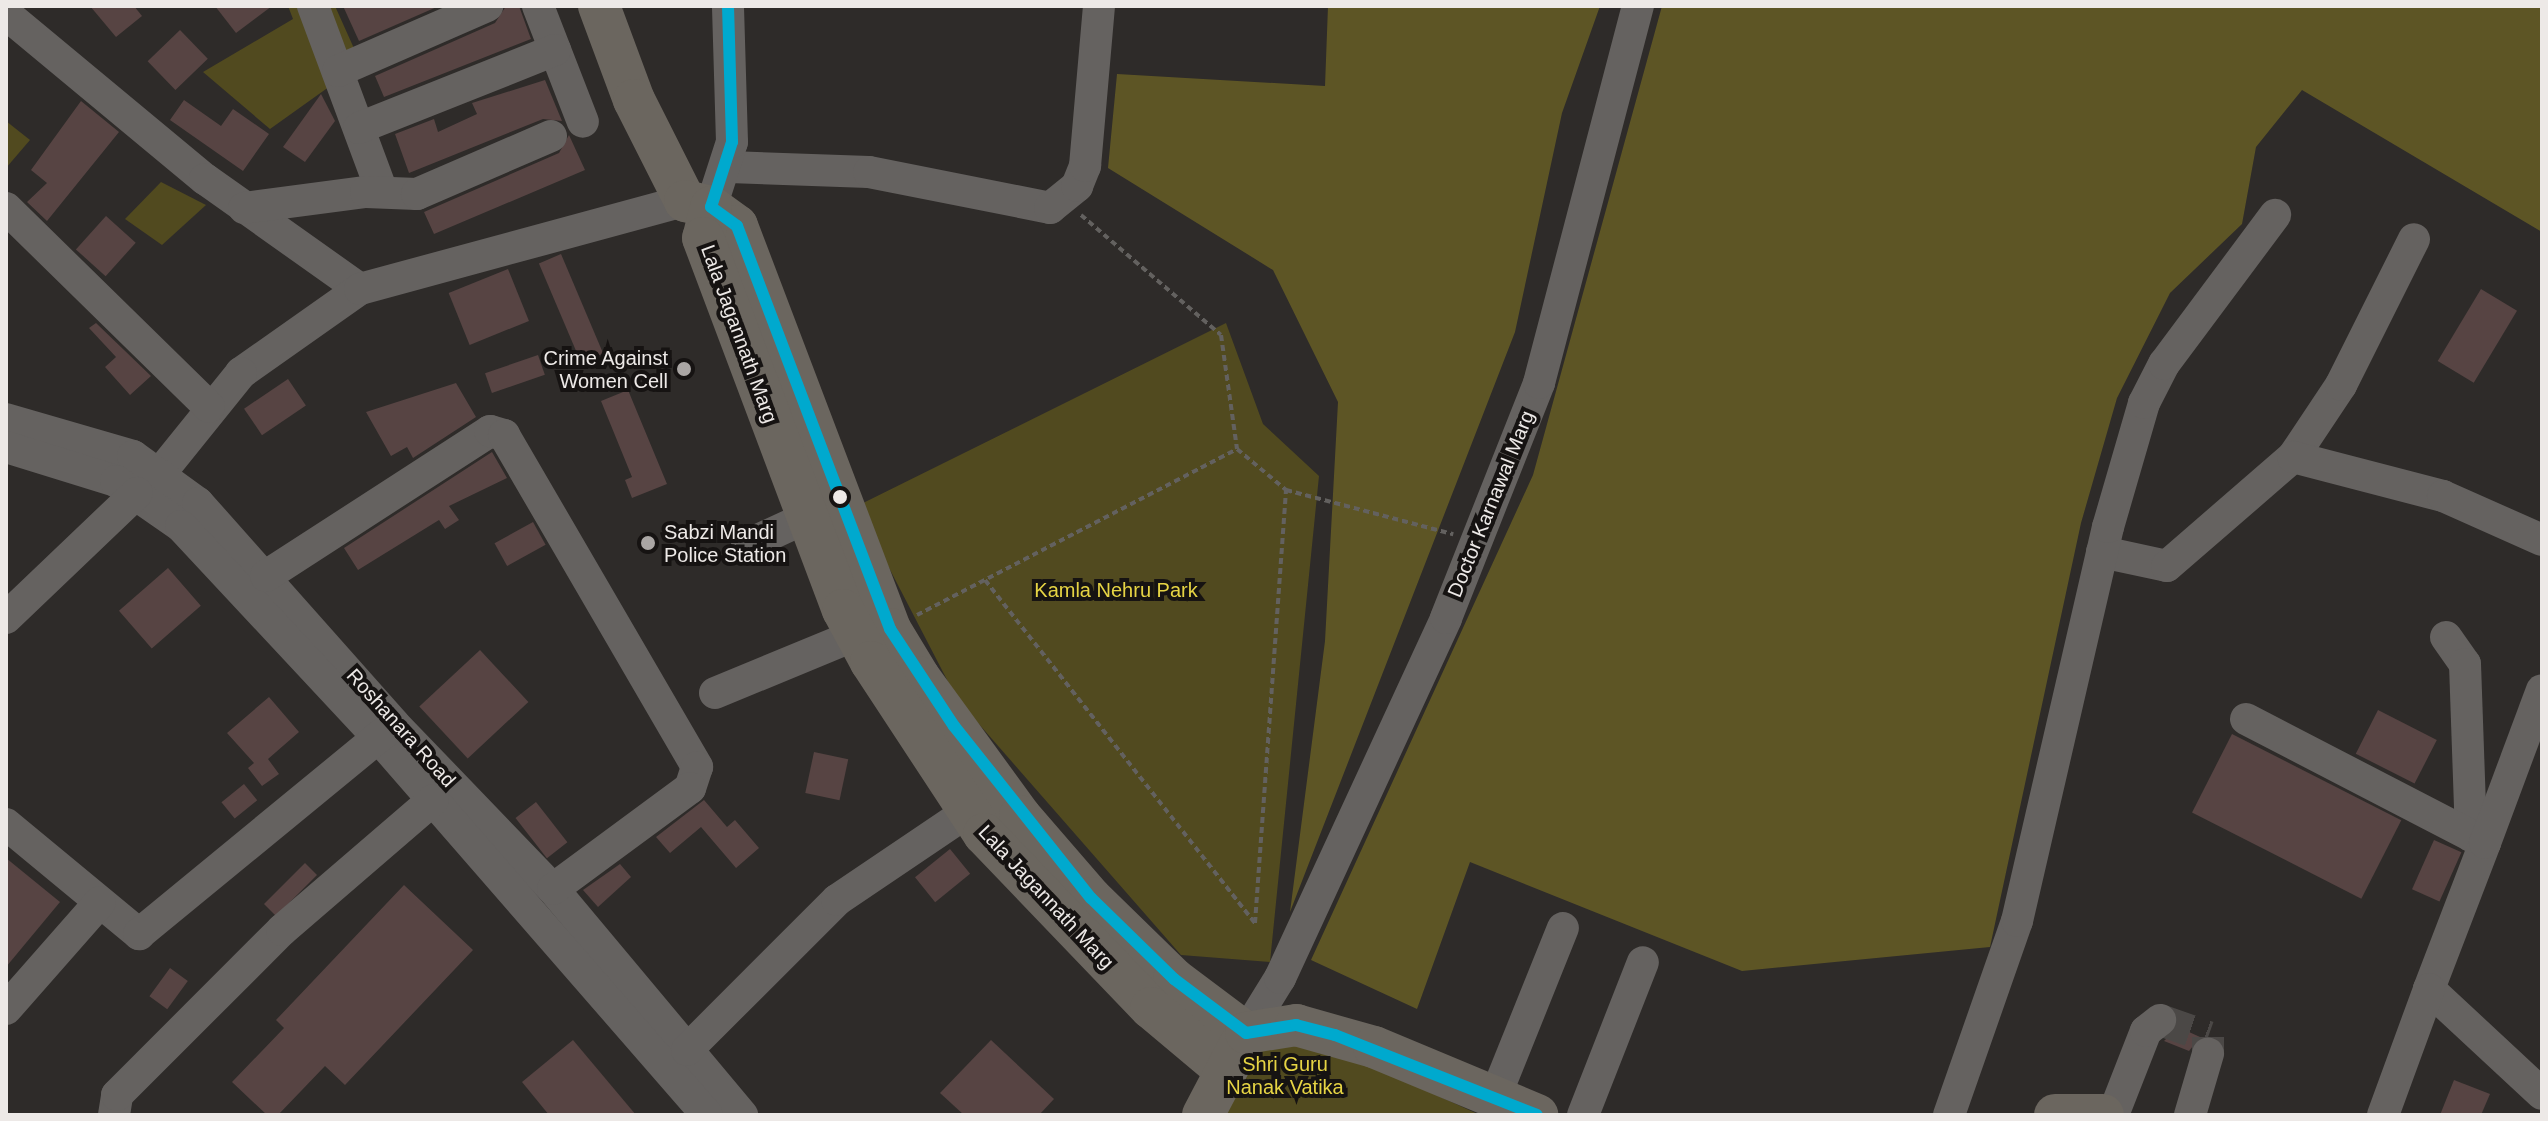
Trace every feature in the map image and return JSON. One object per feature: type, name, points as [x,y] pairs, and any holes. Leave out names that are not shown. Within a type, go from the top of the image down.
[{"type":"main road","points":[[599,6],[634,100],[698,204]]},
{"type":"main road","name":"Lala Jagannath Marg","points":[[698,204],[703,238],[808,517],[969,811],[1055,913],[1151,1008],[1226,1071]]},
{"type":"main road","name":"Lala Jagannath Marg","points":[[698,204],[737,226],[879,642],[1091,898],[1174,979],[1246,1033]]},
{"type":"main road","points":[[1203,1115],[1246,1033],[1296,1025],[1374,1047],[1537,1115]]},
{"type":"main road","points":[[2055,1115],[2103,1115]]},
{"type":"street","points":[[338,71],[487,6]]},
{"type":"street","points":[[538,6],[583,122]]},
{"type":"street","points":[[161,472],[209,407],[277,343],[360,289],[698,204],[729,167],[728,6]]},
{"type":"street","points":[[729,167],[882,173],[1028,206],[1050,208],[1064,200],[1085,166],[1099,6]]},
{"type":"street","name":"Doctor Karnawal Marg","points":[[1246,1033],[1280,978],[1477,540],[1539,383],[1638,6]]},
{"type":"street","points":[[323,9],[338,71],[382,192]]},
{"type":"street","points":[[6,14],[244,208],[360,289]]},
{"type":"street","points":[[359,128],[555,50]]},
{"type":"street","points":[[244,208],[382,192],[417,194],[551,136]]},
{"type":"street","points":[[6,208],[209,407]]},
{"type":"street","points":[[1949,1115],[2017,921],[2102,552],[2153,384],[2275,215]]},
{"type":"street","points":[[2102,552],[2167,566],[2293,457],[2341,385],[2414,239]]},
{"type":"street","name":"Roshanara Road","points":[[6,419],[133,456],[161,472],[266,576],[386,730],[433,800],[707,1115]]},
{"type":"street","points":[[266,576],[478,438],[490,431],[504,435],[697,767],[690,788],[553,889]]},
{"type":"street","name":"Roshanara Road","points":[[6,447],[99,474],[137,493],[207,552],[386,730],[553,889],[742,1115]]},
{"type":"street","points":[[2293,457],[2443,496],[2542,540]]},
{"type":"street","points":[[6,618],[137,493]]},
{"type":"street","points":[[747,545],[808,517]]},
{"type":"street","points":[[2446,637],[2465,664],[2478,839]]},
{"type":"street","points":[[715,693],[879,642]]},
{"type":"street","points":[[2383,1115],[2429,989],[2478,839],[2542,690]]},
{"type":"street","points":[[2246,719],[2478,839]]},
{"type":"street","points":[[6,824],[139,934],[386,730]]},
{"type":"street","points":[[114,1115],[117,1095],[282,930],[433,800]]},
{"type":"street","points":[[687,1050],[837,900],[969,811]]},
{"type":"street","points":[[6,1009],[100,902]]},
{"type":"street","points":[[1495,1097],[1563,928]]},
{"type":"street","points":[[1583,1115],[1643,962]]},
{"type":"street","points":[[1280,978],[1296,1025]]},
{"type":"street","points":[[2429,989],[2542,1094]]},
{"type":"street","points":[[2113,1115],[2146,1031],[2160,1020]]},
{"type":"street","points":[[2190,1115],[2208,1054]]},
{"type":"path","points":[[1064,200],[1221,335],[1237,449],[1286,490],[1477,540]]},
{"type":"path","points":[[879,642],[985,580],[1237,449]]},
{"type":"path","points":[[985,580],[1255,923],[1286,490]]},
{"type":"green space","points":[[288,6],[335,6],[361,64],[270,129],[203,72],[293,19]]},
{"type":"green space","points":[[6,121],[30,140],[6,168]]},
{"type":"green space","points":[[161,182],[206,205],[162,245],[125,219]]},
{"type":"green space","name":"Kamla Nehru Park","points":[[1226,323],[1263,424],[1319,476],[1270,962],[1181,955],[957,699],[857,506]]},
{"type":"green space","name":"Shri Guru Nanak Vatika","points":[[1322,1043],[1480,1115],[1219,1115],[1250,1050]]},
{"type":"shaded area","points":[[1328,6],[1600,6],[1562,113],[1515,332],[1290,912],[1325,641],[1338,402],[1273,270],[1108,168],[1117,74],[1325,86]]},
{"type":"shaded area","points":[[1662,6],[2542,6],[2542,232],[2302,90],[2256,147],[2242,224],[2170,293],[2117,398],[2081,523],[1990,947],[1742,971],[1470,862],[1417,1009],[1311,960],[1533,475]]},
{"type":"building","points":[[90,6],[134,6],[142,16],[116,37]]},
{"type":"building","points":[[215,6],[272,6],[236,33]]},
{"type":"building","points":[[343,6],[439,6],[359,41]]},
{"type":"building","points":[[506,6],[519,6],[531,39],[384,97],[375,76],[495,23]]},
{"type":"building","points":[[180,30],[208,59],[175,90],[148,61]]},
{"type":"building","points":[[545,80],[562,121],[543,119],[409,173],[395,134],[434,119],[438,132],[477,114],[472,103]]},
{"type":"building","points":[[321,94],[335,121],[305,162],[283,147]]},
{"type":"building","points":[[184,100],[221,126],[233,109],[269,134],[243,171],[170,120]]},
{"type":"building","points":[[81,101],[119,132],[47,221],[27,202],[47,183],[31,170]]},
{"type":"building","points":[[569,135],[585,170],[434,234],[424,212],[559,153]]},
{"type":"building","points":[[106,216],[136,243],[106,276],[76,249]]},
{"type":"building","points":[[561,254],[603,353],[581,363],[539,263]]},
{"type":"building","points":[[508,269],[529,321],[470,345],[449,293]]},
{"type":"building","points":[[2481,289],[2517,311],[2474,383],[2438,361]]},
{"type":"building","points":[[96,323],[151,376],[130,395],[105,367],[116,357],[89,328]]},
{"type":"building","points":[[538,355],[545,375],[492,393],[485,373]]},
{"type":"building","points":[[288,379],[306,406],[262,435],[244,409]]},
{"type":"building","points":[[456,383],[476,417],[413,458],[407,447],[391,456],[366,412]]},
{"type":"building","points":[[628,390],[667,484],[632,498],[625,480],[632,477],[601,401]]},
{"type":"building","points":[[492,452],[507,478],[449,506],[459,520],[445,529],[439,520],[358,570],[344,548]]},
{"type":"building","points":[[533,522],[546,545],[507,566],[495,543]]},
{"type":"building","points":[[168,568],[201,606],[152,648],[119,611]]},
{"type":"building","points":[[480,650],[528,702],[468,759],[419,707]]},
{"type":"building","points":[[269,697],[299,732],[268,759],[279,774],[262,786],[248,768],[254,763],[227,733]]},
{"type":"building","points":[[2378,710],[2437,740],[2415,784],[2356,754]]},
{"type":"building","points":[[2232,734],[2401,820],[2361,899],[2192,812]]},
{"type":"building","points":[[814,752],[848,759],[840,800],[805,793]]},
{"type":"building","points":[[244,784],[257,800],[235,819],[221,802]]},
{"type":"building","points":[[704,800],[727,827],[735,820],[759,848],[736,868],[701,827],[670,853],[656,837]]},
{"type":"building","points":[[536,802],[567,842],[547,858],[516,818]]},
{"type":"building","points":[[2434,840],[2461,852],[2439,902],[2412,889]]},
{"type":"building","points":[[950,849],[970,874],[935,902],[915,877]]},
{"type":"building","points":[[6,858],[60,902],[6,967]]},
{"type":"building","points":[[305,863],[317,875],[276,916],[264,904]]},
{"type":"building","points":[[620,864],[631,877],[598,907],[583,890]]},
{"type":"building","points":[[404,885],[473,950],[345,1085],[325,1066],[278,1115],[267,1115],[232,1082],[284,1028],[276,1020]]},
{"type":"building","points":[[170,968],[188,981],[167,1009],[149,996]]},
{"type":"building","points":[[2178,1027],[2200,1037],[2189,1051],[2164,1041]]},
{"type":"building","points":[[573,1040],[636,1115],[549,1115],[522,1082]]},
{"type":"building","points":[[991,1040],[1054,1099],[1039,1115],[964,1115],[940,1093]]},
{"type":"building","points":[[2454,1080],[2490,1094],[2481,1115],[2440,1115]]},
{"type":"tunnel","points":[[2160,1020],[2208,1037],[2208,1054]]},
{"type":"transit line","points":[[728,6],[732,142],[711,207],[737,226],[890,629],[954,726],[1091,898],[1174,979],[1246,1033],[1296,1025],[1335,1035],[1537,1115]]},
{"type":"place","name":"Crime Against Women Cell","points":[[684,369]]},
{"type":"place","name":"Sabzi Mandi Police Station","points":[[648,543]]}]
